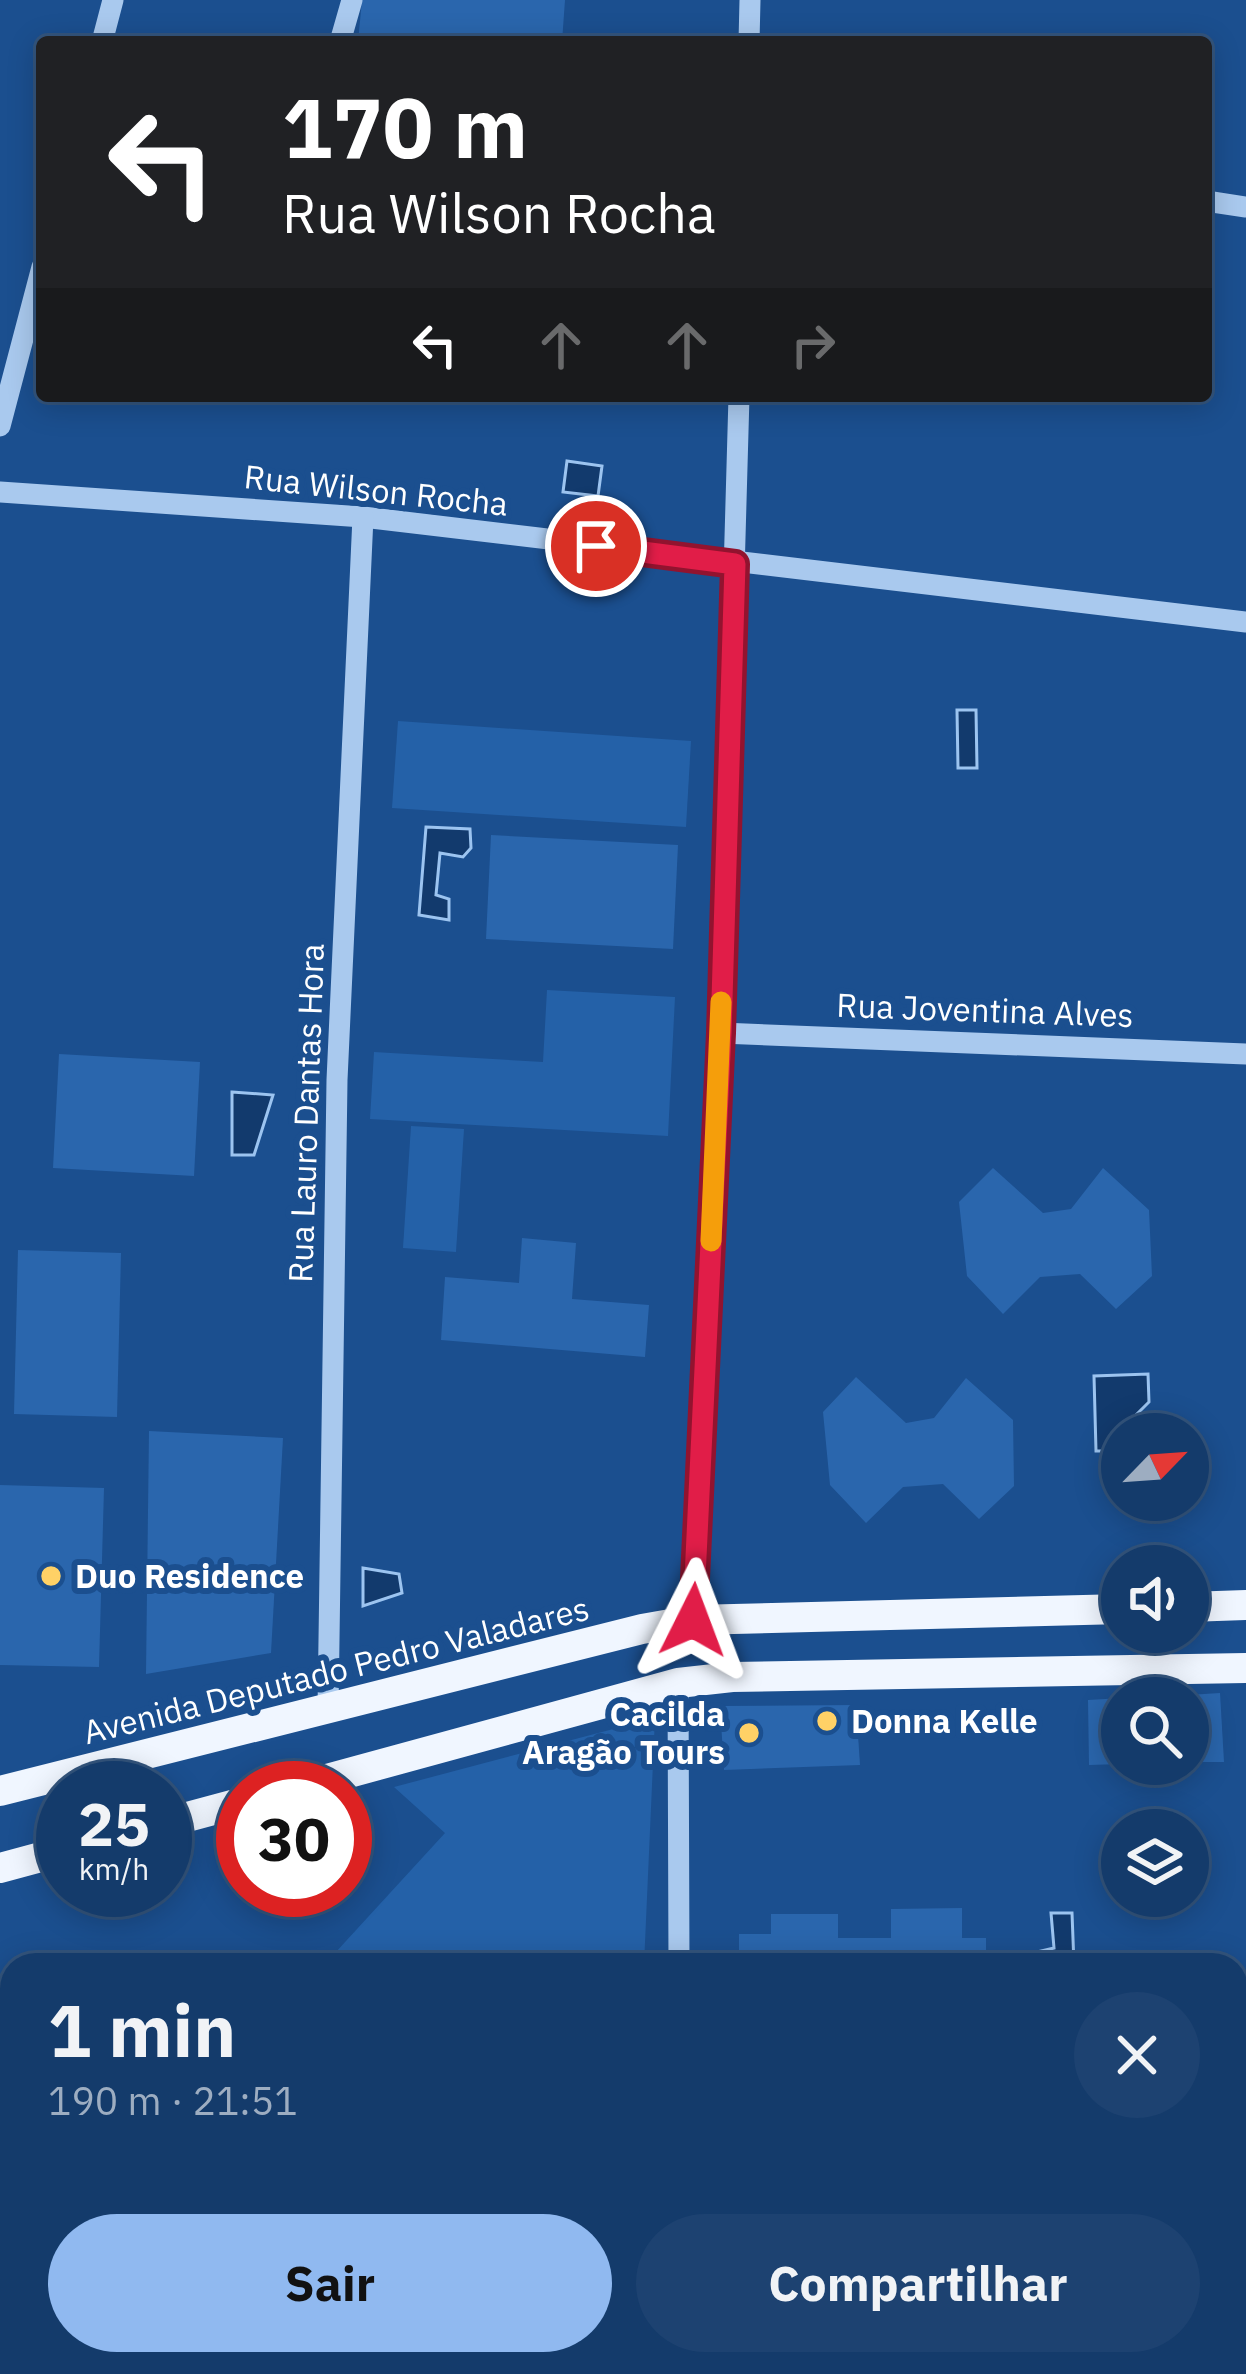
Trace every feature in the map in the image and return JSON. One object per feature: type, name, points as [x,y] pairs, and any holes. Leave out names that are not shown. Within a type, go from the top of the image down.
[{"type":"main road","points":[[1209,1607],[1246,1606]]},
{"type":"main road","name":"Avenida Deputado Pedro Valadares","points":[[0,1791],[693,1620],[1101,1610]]},
{"type":"main road","points":[[372,1767],[678,1683],[732,1677],[1246,1668]]},
{"type":"main road","points":[[0,1868],[36,1858]]},
{"type":"street","points":[[104,36],[113,0]]},
{"type":"street","points":[[342,36],[352,0]]},
{"type":"street","points":[[749,36],[750,0]]},
{"type":"street","points":[[1212,202],[1246,207]]},
{"type":"street","points":[[0,426],[36,290]]},
{"type":"street","points":[[693,1620],[721,1033],[739,402]]},
{"type":"street","name":"Rua Wilson Rocha","points":[[0,492],[363,517],[1246,622]]},
{"type":"street","name":"Rua Lauro Dantas Hora","points":[[328,1710],[337,1080],[363,517]]},
{"type":"street","name":"Rua Joventina Alves","points":[[721,1033],[1246,1054]]},
{"type":"street","points":[[678,1683],[679,1953]]},
{"type":"shaded area","points":[[567,461],[602,466],[598,496],[563,492]]},
{"type":"shaded area","points":[[957,710],[976,710],[977,768],[958,768]]},
{"type":"shaded area","points":[[398,721],[691,741],[686,827],[392,808]]},
{"type":"shaded area","points":[[426,827],[470,829],[471,848],[463,857],[440,853],[436,895],[449,899],[449,920],[419,915]]},
{"type":"shaded area","points":[[547,990],[675,997],[668,1136],[370,1119],[374,1052],[543,1062]]},
{"type":"shaded area","points":[[232,1092],[273,1095],[254,1155],[232,1155]]},
{"type":"shaded area","points":[[411,1126],[464,1129],[456,1252],[403,1248]]},
{"type":"shaded area","points":[[1148,1374],[1149,1402],[1138,1413],[1101,1413],[1101,1451],[1096,1451],[1094,1376]]},
{"type":"shaded area","points":[[363,1568],[399,1574],[402,1593],[363,1606]]},
{"type":"shaded area","points":[[655,1718],[645,1953],[335,1953],[445,1833],[394,1787]]},
{"type":"shaded area","points":[[1051,1913],[1072,1913],[1074,1953],[1037,1953],[1054,1948]]},
{"type":"building","points":[[362,0],[565,0],[562,36],[359,36]]},
{"type":"building","points":[[491,835],[678,845],[673,949],[486,939]]},
{"type":"building","points":[[59,1054],[200,1062],[194,1176],[53,1168]]},
{"type":"building","points":[[993,1168],[1043,1213],[1071,1209],[1103,1168],[1149,1210],[1152,1276],[1116,1309],[1080,1274],[1040,1277],[1003,1314],[967,1276],[959,1202]]},
{"type":"building","points":[[522,1238],[576,1243],[572,1299],[649,1305],[645,1357],[441,1340],[445,1277],[519,1283]]},
{"type":"building","points":[[18,1250],[121,1253],[117,1417],[14,1414]]},
{"type":"building","points":[[856,1377],[906,1423],[934,1418],[966,1378],[1013,1420],[1014,1486],[979,1519],[943,1484],[903,1487],[866,1523],[830,1485],[823,1412]]},
{"type":"building","points":[[149,1431],[283,1438],[271,1653],[146,1674]]},
{"type":"building","name":"Duo Residence","points":[[0,1485],[104,1488],[99,1667],[0,1665]]},
{"type":"building","points":[[1220,1693],[1224,1762],[1209,1762],[1209,1694]]},
{"type":"building","points":[[1101,1699],[1101,1765],[1089,1765],[1088,1700]]},
{"type":"building","points":[[856,1705],[860,1765],[724,1770],[720,1706]]},
{"type":"building","points":[[962,1908],[962,1938],[986,1938],[986,1953],[739,1953],[739,1934],[771,1934],[771,1914],[838,1914],[838,1938],[891,1938],[891,1909]]},
{"type":"slow traffic","points":[[711,1241],[721,1002]]},
{"type":"place","name":"Duo Residence","points":[[51,1576]]},
{"type":"place","name":"Donna Kelle","points":[[827,1721]]},
{"type":"place","name":"Cacilda Aragão Tours","points":[[749,1733]]},
{"type":"route","points":[[596,546],[735,564],[721,1033],[693,1620]]}]
